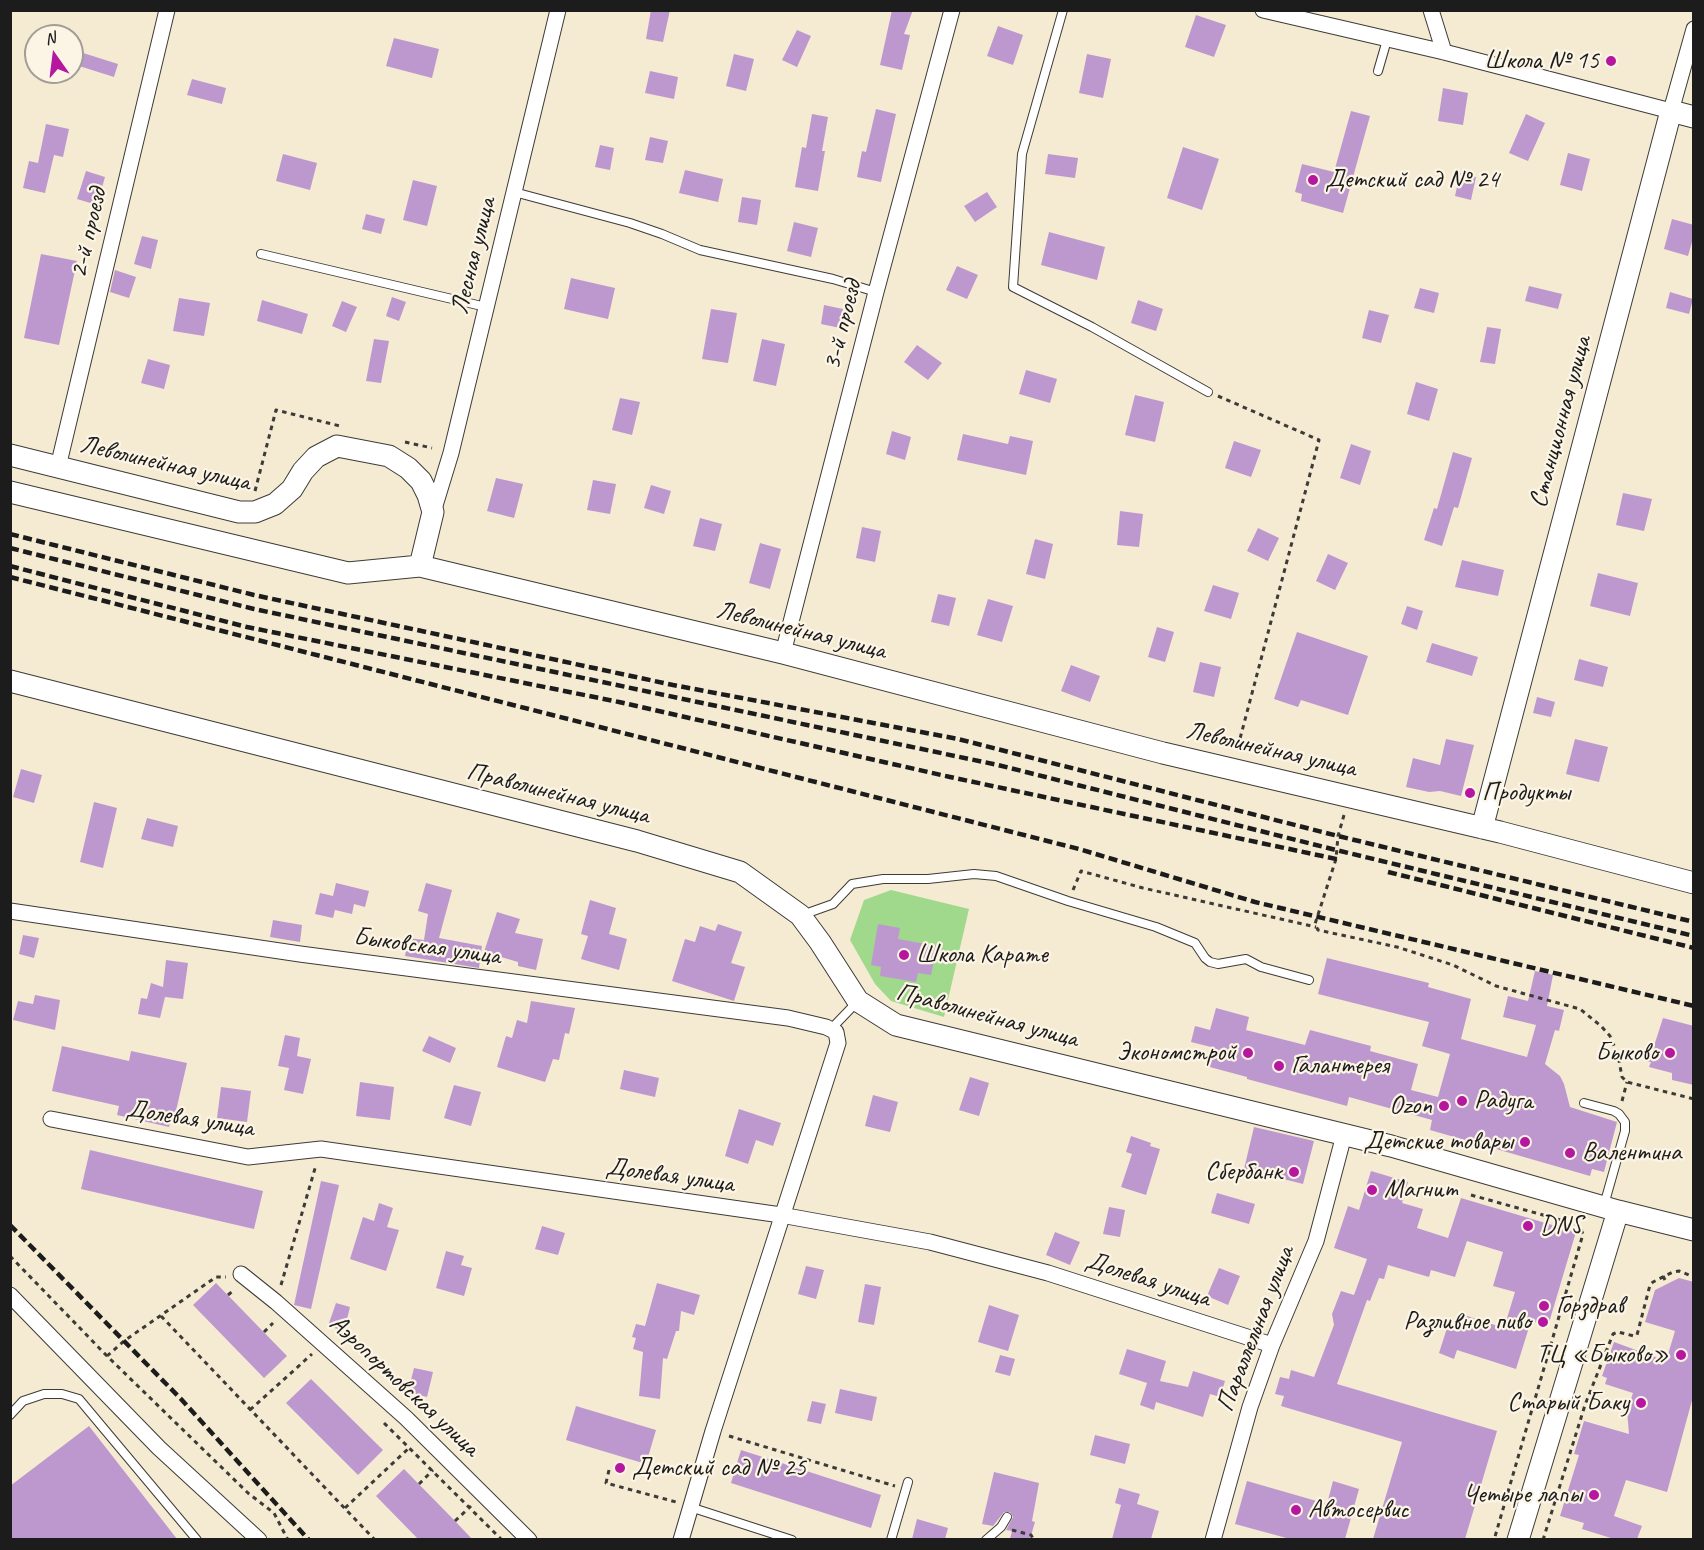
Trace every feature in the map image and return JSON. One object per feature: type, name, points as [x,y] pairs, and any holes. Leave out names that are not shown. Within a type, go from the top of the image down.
[{"type":"main road","points":[[1671,111],[1694,117]]},
{"type":"main road","name":"Станционная улица","points":[[1482,828],[1671,111]]},
{"type":"main road","name":"Леволинейная улица","points":[[10,455],[239,512],[255,512],[275,504],[292,489],[303,471],[316,457],[337,446],[389,456],[408,468],[421,481],[433,512]]},
{"type":"main road","name":"Леволинейная улица","points":[[10,492],[348,573],[420,566],[783,653],[1163,753],[1482,828],[1694,883]]},
{"type":"main road","points":[[420,566],[433,512]]},
{"type":"main road","name":"Праволинейная улица","points":[[10,681],[637,842],[740,872],[800,915],[858,1001],[896,1025],[1391,1146],[1694,1230]]},
{"type":"main road","points":[[1518,1539],[1611,1208]]},
{"type":"street","name":"2-й проезд","points":[[58,467],[167,10]]},
{"type":"street","name":"Лесная улица","points":[[433,512],[451,453],[558,10]]},
{"type":"street","name":"3-й проезд","points":[[783,653],[876,292],[952,10]]},
{"type":"street","points":[[1263,10],[1444,52],[1671,111]]},
{"type":"street","points":[[1431,10],[1444,52]]},
{"type":"street","name":"Станционная улица","points":[[1671,111],[1694,29]]},
{"type":"street","name":"Быковская улица","points":[[10,911],[300,954],[788,1018],[834,1030]]},
{"type":"street","points":[[681,1539],[712,1431],[838,1043],[834,1030]]},
{"type":"street","name":"Долевая улица","points":[[51,1119],[248,1157],[321,1149],[781,1215],[930,1242],[1006,1260],[1272,1345]]},
{"type":"street","name":"Параллельная улица","points":[[1213,1539],[1250,1407],[1272,1345],[1316,1241],[1344,1135]]},
{"type":"street","name":"Аэропортовская улица","points":[[237,1276],[276,1302],[406,1418],[529,1539]]},
{"type":"street","points":[[10,1295],[159,1448],[259,1539]]},
{"type":"lane","points":[[1063,10],[1022,154],[1012,287],[1092,327],[1208,392]]},
{"type":"lane","points":[[1378,71],[1387,40]]},
{"type":"lane","points":[[514,192],[630,223],[700,250],[833,279],[876,292]]},
{"type":"lane","points":[[261,254],[486,307]]},
{"type":"lane","points":[[800,915],[833,904],[852,884],[883,879],[928,879],[974,874],[996,876],[1068,901],[1156,927],[1196,943],[1210,962],[1218,964],[1246,959],[1262,967],[1309,980]]},
{"type":"lane","points":[[834,1030],[858,1001]]},
{"type":"lane","points":[[1584,1103],[1619,1114],[1625,1122],[1611,1208]]},
{"type":"lane","points":[[10,1415],[24,1401],[44,1394],[62,1394],[79,1399],[197,1539]]},
{"type":"lane","points":[[891,1539],[906,1486]]},
{"type":"lane","points":[[690,1507],[792,1539]]},
{"type":"lane","points":[[986,1539],[1000,1527],[1007,1516]]},
{"type":"path","points":[[1208,392],[1319,440],[1231,769]]},
{"type":"path","points":[[1316,927],[1336,859],[1338,836],[1349,796]]},
{"type":"path","points":[[1068,901],[1081,871],[1143,888],[1397,947],[1453,965],[1496,986],[1580,1009],[1610,1036],[1618,1055],[1622,1077],[1627,1082],[1694,1100]]},
{"type":"path","points":[[1619,1114],[1627,1082]]},
{"type":"path","points":[[276,1302],[321,1149]]},
{"type":"path","points":[[1471,1195],[1579,1225],[1582,1234],[1494,1539]]},
{"type":"path","points":[[10,1256],[106,1356],[248,1493],[274,1513],[288,1539]]},
{"type":"path","points":[[1543,1539],[1585,1405],[1611,1336],[1618,1332],[1637,1335],[1650,1285],[1663,1276],[1679,1271],[1694,1277]]},
{"type":"path","points":[[106,1356],[216,1277],[237,1276]]},
{"type":"path","points":[[1663,1276],[1666,1284]]},
{"type":"path","points":[[161,1316],[375,1539]]},
{"type":"path","points":[[250,1410],[313,1353],[306,1346]]},
{"type":"path","points":[[377,1416],[502,1539]]},
{"type":"path","points":[[712,1431],[906,1486]]},
{"type":"path","points":[[345,1508],[409,1448]]},
{"type":"path","points":[[419,1484],[446,1457]]},
{"type":"path","points":[[609,1470],[606,1483],[690,1507]]},
{"type":"path","points":[[454,1521],[484,1495]]},
{"type":"path","points":[[1000,1527],[1031,1535],[1034,1539]]},
{"type":"green space","points":[[891,890],[969,909],[944,1017],[891,1001],[875,984],[850,940],[864,900]]},
{"type":"building","points":[[651,10],[670,10],[663,42],[646,39]]},
{"type":"building","points":[[892,10],[913,10],[904,34],[910,35],[902,70],[880,65]]},
{"type":"building","points":[[1196,15],[1226,25],[1214,57],[1185,47]]},
{"type":"building","points":[[998,26],[1023,35],[1013,65],[987,56]]},
{"type":"building","points":[[797,30],[811,36],[797,67],[782,60]]},
{"type":"building","points":[[394,38],[439,49],[432,78],[386,66]]},
{"type":"building","points":[[84,53],[118,64],[114,77],[84,68]]},
{"type":"building","points":[[734,54],[754,59],[746,91],[726,86]]},
{"type":"building","points":[[1087,54],[1111,59],[1103,98],[1079,93]]},
{"type":"building","points":[[650,71],[678,77],[674,99],[645,93]]},
{"type":"building","points":[[192,79],[226,88],[222,104],[187,95]]},
{"type":"building","points":[[1443,88],[1468,93],[1463,125],[1438,121]]},
{"type":"building","points":[[876,109],[896,114],[881,182],[857,177],[862,151],[866,152]]},
{"type":"building","points":[[1351,111],[1370,116],[1343,213],[1301,201],[1302,194],[1295,192],[1302,164],[1334,172]]},
{"type":"building","points":[[812,114],[828,117],[818,191],[795,187],[802,147],[806,148]]},
{"type":"building","points":[[1526,114],[1545,123],[1528,161],[1509,153]]},
{"type":"building","points":[[46,124],[69,129],[63,157],[54,155],[45,193],[23,188],[29,161],[38,163]]},
{"type":"building","points":[[650,137],[668,141],[663,163],[645,160]]},
{"type":"building","points":[[600,145],[614,148],[610,170],[595,167]]},
{"type":"building","points":[[1183,147],[1219,159],[1202,210],[1167,198]]},
{"type":"building","points":[[1568,153],[1590,159],[1582,191],[1560,185]]},
{"type":"building","points":[[283,154],[317,163],[310,190],[276,181]]},
{"type":"building","points":[[1048,154],[1078,158],[1075,178],[1045,174]]},
{"type":"building","points":[[685,170],[723,179],[718,202],[679,193]]},
{"type":"building","points":[[86,171],[105,177],[97,205],[77,199]]},
{"type":"building","points":[[1460,173],[1476,177],[1471,200],[1455,196]]},
{"type":"building","points":[[413,180],[437,186],[427,226],[403,220]]},
{"type":"building","points":[[987,192],[997,207],[975,222],[964,206]]},
{"type":"building","points":[[742,197],[761,200],[757,225],[738,222]]},
{"type":"building","points":[[366,214],[385,219],[381,234],[362,229]]},
{"type":"building","points":[[1672,219],[1694,225],[1694,235],[1688,256],[1664,249]]},
{"type":"building","points":[[794,222],[818,228],[811,257],[787,251]]},
{"type":"building","points":[[1049,232],[1105,247],[1097,280],[1041,265]]},
{"type":"building","points":[[142,236],[158,240],[151,269],[134,264]]},
{"type":"building","points":[[41,254],[77,261],[59,345],[24,338]]},
{"type":"building","points":[[957,266],[978,275],[967,299],[946,290]]},
{"type":"building","points":[[115,270],[136,277],[129,298],[110,292]]},
{"type":"building","points":[[571,278],[615,288],[608,319],[564,309]]},
{"type":"building","points":[[1529,286],[1562,294],[1558,309],[1525,301]]},
{"type":"building","points":[[1420,288],[1439,293],[1434,313],[1414,308]]},
{"type":"building","points":[[1670,292],[1693,299],[1689,314],[1666,308]]},
{"type":"building","points":[[392,297],[406,302],[399,321],[386,316]]},
{"type":"building","points":[[179,298],[210,303],[204,336],[173,331]]},
{"type":"building","points":[[262,300],[308,314],[302,334],[257,321]]},
{"type":"building","points":[[1138,300],[1163,309],[1156,331],[1131,323]]},
{"type":"building","points":[[342,301],[357,307],[346,332],[332,326]]},
{"type":"building","points":[[824,305],[843,309],[840,328],[821,324]]},
{"type":"building","points":[[711,309],[737,313],[728,363],[702,359]]},
{"type":"building","points":[[1369,310],[1389,315],[1381,343],[1362,338]]},
{"type":"building","points":[[1487,327],[1501,329],[1495,364],[1480,362]]},
{"type":"building","points":[[374,339],[389,341],[381,383],[366,381]]},
{"type":"building","points":[[762,339],[785,344],[776,386],[753,381]]},
{"type":"building","points":[[917,345],[942,363],[928,380],[904,362]]},
{"type":"building","points":[[148,359],[170,365],[164,389],[141,383]]},
{"type":"building","points":[[1026,370],[1057,379],[1050,403],[1019,394]]},
{"type":"building","points":[[1416,382],[1438,389],[1429,421],[1407,414]]},
{"type":"building","points":[[1135,395],[1164,402],[1155,442],[1125,435]]},
{"type":"building","points":[[620,398],[640,402],[632,435],[612,430]]},
{"type":"building","points":[[892,431],[911,437],[905,460],[886,454]]},
{"type":"building","points":[[963,434],[1008,444],[1010,436],[1033,441],[1026,475],[957,460]]},
{"type":"building","points":[[1234,441],[1261,450],[1251,477],[1225,468]]},
{"type":"building","points":[[1351,444],[1371,451],[1360,485],[1340,478]]},
{"type":"building","points":[[1453,452],[1472,458],[1458,508],[1454,507],[1442,546],[1424,540],[1434,508],[1437,509]]},
{"type":"building","points":[[496,478],[523,484],[514,518],[487,511]]},
{"type":"building","points":[[593,480],[616,484],[610,514],[587,510]]},
{"type":"building","points":[[651,485],[671,491],[664,514],[644,508]]},
{"type":"building","points":[[1623,493],[1652,499],[1644,531],[1616,525]]},
{"type":"building","points":[[1120,511],[1143,514],[1139,547],[1117,545]]},
{"type":"building","points":[[700,518],[722,524],[715,551],[693,546]]},
{"type":"building","points":[[862,527],[881,531],[875,562],[856,558]]},
{"type":"building","points":[[1258,528],[1279,538],[1268,561],[1247,551]]},
{"type":"building","points":[[1035,539],[1053,544],[1045,579],[1026,574]]},
{"type":"building","points":[[760,543],[781,549],[770,589],[749,583]]},
{"type":"building","points":[[1328,554],[1348,563],[1335,590],[1316,581]]},
{"type":"building","points":[[1462,560],[1504,570],[1498,596],[1455,587]]},
{"type":"building","points":[[1598,573],[1638,583],[1630,616],[1590,606]]},
{"type":"building","points":[[1213,585],[1239,593],[1231,619],[1204,611]]},
{"type":"building","points":[[938,594],[956,598],[949,626],[931,622]]},
{"type":"building","points":[[988,599],[1013,606],[1002,642],[977,635]]},
{"type":"building","points":[[1407,606],[1423,611],[1417,630],[1401,624]]},
{"type":"building","points":[[1157,627],[1174,632],[1165,662],[1148,657]]},
{"type":"building","points":[[1297,632],[1368,656],[1348,715],[1301,700],[1298,707],[1274,699]]},
{"type":"building","points":[[1432,643],[1478,657],[1472,676],[1426,662]]},
{"type":"building","points":[[1579,659],[1608,667],[1603,687],[1574,680]]},
{"type":"building","points":[[1200,662],[1221,667],[1214,697],[1193,692]]},
{"type":"building","points":[[1071,665],[1100,676],[1090,702],[1061,691]]},
{"type":"building","points":[[1537,697],[1555,702],[1551,717],[1533,713]]},
{"type":"building","points":[[1446,739],[1474,745],[1461,796],[1406,787],[1413,758],[1440,765]]},
{"type":"building","points":[[1575,739],[1608,747],[1599,782],[1566,774]]},
{"type":"building","points":[[21,769],[42,775],[34,803],[13,797]]},
{"type":"building","points":[[94,802],[117,808],[103,868],[80,862]]},
{"type":"building","points":[[147,818],[178,826],[173,847],[141,839]]},
{"type":"building","points":[[336,883],[369,891],[365,907],[354,904],[352,914],[335,910],[333,918],[315,914],[320,893],[333,896]]},
{"type":"building","points":[[426,883],[452,890],[439,938],[482,946],[479,968],[405,956],[408,938],[424,940],[428,914],[418,911]]},
{"type":"building","points":[[590,900],[616,908],[609,934],[627,939],[619,970],[581,959],[588,936],[581,934]]},
{"type":"building","points":[[497,912],[520,919],[515,933],[543,939],[536,970],[518,966],[518,962],[484,952]]},
{"type":"building","points":[[273,920],[302,925],[300,942],[270,937]]},
{"type":"building","points":[[718,924],[742,932],[731,963],[745,967],[734,1001],[672,981],[685,939],[695,942],[700,926],[715,931]]},
{"type":"building","name":"Школа Карате","points":[[878,924],[900,928],[898,939],[937,946],[931,975],[918,973],[916,982],[880,976],[881,967],[871,965]]},
{"type":"building","points":[[23,935],[39,938],[34,958],[19,954]]},
{"type":"building","points":[[1327,958],[1429,983],[1428,987],[1471,999],[1461,1039],[1527,1057],[1536,1025],[1503,1017],[1508,996],[1528,1001],[1535,971],[1553,975],[1547,1006],[1564,1010],[1559,1031],[1555,1030],[1545,1064],[1560,1076],[1570,1107],[1617,1122],[1604,1172],[1592,1169],[1590,1176],[1430,1130],[1432,1120],[1349,1097],[1347,1106],[1206,1066],[1211,1047],[1191,1042],[1195,1026],[1210,1030],[1216,1008],[1249,1017],[1246,1030],[1305,1045],[1310,1030],[1371,1046],[1370,1051],[1418,1064],[1411,1090],[1438,1097],[1450,1054],[1422,1046],[1429,1022],[1318,994]]},
{"type":"building","points":[[166,960],[188,963],[183,999],[165,997],[160,1018],[138,1014],[141,998],[147,999],[151,983],[163,987]]},
{"type":"building","points":[[35,995],[60,1000],[55,1030],[13,1020],[18,1001],[33,1004]]},
{"type":"building","points":[[531,1001],[575,1008],[569,1034],[565,1033],[559,1060],[553,1059],[545,1082],[497,1067],[506,1036],[512,1038],[517,1020],[527,1023]]},
{"type":"building","name":"Быково","points":[[1663,1018],[1694,1026],[1694,1085],[1672,1080],[1672,1073],[1649,1067],[1651,1062],[1644,1061],[1648,1045],[1654,1046]]},
{"type":"building","points":[[285,1035],[300,1038],[297,1056],[311,1059],[303,1094],[284,1090],[289,1068],[278,1066]]},
{"type":"building","points":[[429,1036],[456,1048],[450,1063],[422,1051]]},
{"type":"building","points":[[62,1046],[129,1061],[131,1051],[187,1063],[175,1115],[172,1114],[169,1127],[117,1115],[119,1106],[52,1091]]},
{"type":"building","points":[[624,1070],[659,1078],[655,1097],[620,1089]]},
{"type":"building","points":[[970,1077],[989,1083],[979,1116],[959,1110]]},
{"type":"building","points":[[360,1082],[394,1087],[390,1120],[356,1116]]},
{"type":"building","points":[[454,1085],[481,1092],[471,1126],[444,1118]]},
{"type":"building","points":[[221,1087],[251,1091],[247,1122],[217,1118]]},
{"type":"building","points":[[873,1095],[898,1102],[890,1132],[865,1126]]},
{"type":"building","points":[[739,1109],[781,1123],[773,1146],[756,1140],[748,1164],[725,1156]]},
{"type":"building","points":[[1254,1127],[1314,1141],[1303,1184],[1244,1169]]},
{"type":"building","points":[[1131,1136],[1160,1149],[1146,1195],[1121,1187],[1132,1154],[1126,1152]]},
{"type":"building","points":[[90,1150],[263,1191],[254,1229],[81,1189]]},
{"type":"building","points":[[1371,1171],[1408,1182],[1402,1203],[1423,1209],[1417,1228],[1448,1238],[1461,1198],[1576,1232],[1548,1326],[1531,1321],[1516,1369],[1457,1350],[1454,1359],[1439,1353],[1447,1328],[1456,1331],[1461,1314],[1504,1328],[1515,1292],[1493,1286],[1503,1252],[1467,1241],[1455,1277],[1431,1270],[1429,1277],[1388,1265],[1384,1279],[1379,1278],[1370,1301],[1367,1300],[1337,1384],[1497,1431],[1465,1539],[1373,1539],[1402,1442],[1281,1406],[1284,1396],[1275,1394],[1280,1377],[1289,1379],[1291,1370],[1314,1377],[1334,1325],[1332,1314],[1341,1291],[1354,1295],[1367,1259],[1334,1248],[1348,1206],[1359,1210]]},
{"type":"building","points":[[321,1181],[339,1185],[311,1309],[294,1305]]},
{"type":"building","points":[[1217,1193],[1255,1204],[1249,1224],[1211,1213]]},
{"type":"building","points":[[379,1203],[393,1208],[387,1227],[399,1230],[386,1271],[350,1259],[363,1217],[374,1221]]},
{"type":"building","points":[[1109,1207],[1125,1210],[1120,1237],[1103,1234]]},
{"type":"building","points":[[542,1226],[565,1233],[558,1255],[535,1249]]},
{"type":"building","points":[[1055,1232],[1080,1242],[1070,1265],[1046,1255]]},
{"type":"building","points":[[446,1251],[464,1256],[461,1265],[472,1268],[464,1296],[436,1288]]},
{"type":"building","points":[[806,1266],[824,1270],[816,1299],[798,1294]]},
{"type":"building","points":[[1219,1268],[1240,1276],[1228,1305],[1207,1296]]},
{"type":"building","points":[[1679,1278],[1694,1282],[1694,1393],[1667,1492],[1626,1480],[1614,1516],[1642,1526],[1637,1539],[1614,1539],[1582,1529],[1584,1523],[1560,1516],[1579,1455],[1574,1454],[1584,1421],[1629,1434],[1627,1410],[1633,1393],[1605,1384],[1607,1378],[1602,1376],[1614,1342],[1666,1361],[1675,1331],[1645,1322],[1655,1290]]},
{"type":"building","points":[[216,1283],[287,1356],[264,1378],[193,1305]]},
{"type":"building","points":[[657,1283],[700,1295],[694,1315],[681,1311],[679,1331],[676,1331],[667,1359],[663,1358],[660,1399],[639,1396],[643,1352],[633,1349],[636,1338],[632,1337],[636,1324],[645,1326]]},
{"type":"building","points":[[865,1284],[881,1287],[874,1325],[858,1322]]},
{"type":"building","points":[[336,1303],[350,1307],[344,1331],[328,1326]]},
{"type":"building","points":[[989,1305],[1019,1315],[1008,1351],[978,1342]]},
{"type":"building","points":[[1127,1349],[1166,1361],[1160,1381],[1188,1387],[1193,1371],[1225,1381],[1220,1397],[1210,1394],[1203,1417],[1156,1402],[1154,1410],[1140,1405],[1147,1383],[1119,1374]]},
{"type":"building","points":[[1000,1355],[1015,1359],[1010,1376],[995,1372]]},
{"type":"building","points":[[414,1368],[433,1372],[427,1397],[408,1392]]},
{"type":"building","points":[[311,1379],[383,1450],[358,1475],[286,1403]]},
{"type":"building","points":[[840,1389],[877,1397],[872,1421],[835,1413]]},
{"type":"building","points":[[812,1401],[826,1404],[821,1424],[807,1421]]},
{"type":"building","points":[[576,1406],[656,1430],[646,1464],[566,1440]]},
{"type":"building","points":[[89,1426],[177,1539],[10,1539],[10,1486]]},
{"type":"building","points":[[1095,1435],[1130,1444],[1125,1464],[1090,1455]]},
{"type":"building","points":[[741,1450],[881,1495],[871,1528],[731,1483]]},
{"type":"building","points":[[404,1469],[472,1539],[418,1539],[376,1496]]},
{"type":"building","points":[[994,1472],[1039,1483],[1032,1521],[1035,1522],[1030,1539],[1010,1539],[1012,1531],[1006,1530],[1013,1517],[1010,1512],[1004,1512],[993,1526],[982,1524]]},
{"type":"building","name":"Автосервис","points":[[1247,1481],[1327,1504],[1333,1481],[1359,1489],[1345,1539],[1290,1539],[1235,1524]]},
{"type":"building","points":[[1119,1488],[1140,1494],[1137,1504],[1159,1511],[1151,1539],[1112,1539],[1121,1505],[1115,1503]]},
{"type":"building","points":[[917,1519],[948,1528],[945,1539],[912,1539]]},
{"type":"railway","points":[[10,534],[254,595],[673,685],[958,739],[1338,836],[1694,922]]},
{"type":"railway","points":[[10,548],[254,609],[998,765],[1336,850],[1694,936]]},
{"type":"railway","points":[[10,566],[247,627],[619,702],[950,777],[1341,860]]},
{"type":"railway","points":[[10,577],[1079,849],[1255,902],[1694,1006]]},
{"type":"railway","points":[[1388,872],[1694,948]]},
{"type":"railway","points":[[10,1225],[181,1399],[309,1540]]},
{"type":"place","name":"Школа № 15","points":[[1611,61]]},
{"type":"place","name":"Детский сад № 24","points":[[1313,180]]},
{"type":"place","name":"Продукты","points":[[1470,793]]},
{"type":"place","name":"Школа Карате","points":[[904,955]]},
{"type":"place","name":"Экономстрой","points":[[1248,1053]]},
{"type":"place","name":"Быково","points":[[1670,1053]]},
{"type":"place","name":"Галантерея","points":[[1279,1066]]},
{"type":"place","name":"Радуга","points":[[1462,1101]]},
{"type":"place","name":"Ozon","points":[[1444,1106]]},
{"type":"place","name":"Детские товары","points":[[1525,1142]]},
{"type":"place","name":"Валентина","points":[[1570,1153]]},
{"type":"place","name":"Сбербанк","points":[[1294,1172]]},
{"type":"place","name":"Магнит","points":[[1372,1190]]},
{"type":"place","name":"DNS","points":[[1528,1226]]},
{"type":"place","name":"Горздрав","points":[[1544,1306]]},
{"type":"place","name":"Разливное пиво","points":[[1543,1322]]},
{"type":"place","name":"ТЦ «Быково»","points":[[1681,1355]]},
{"type":"place","name":"Старый Баку","points":[[1641,1403]]},
{"type":"place","name":"Детский сад № 25","points":[[620,1468]]},
{"type":"place","name":"Четыре лапы","points":[[1594,1495]]},
{"type":"place","name":"Автосервис","points":[[1296,1510]]}]
